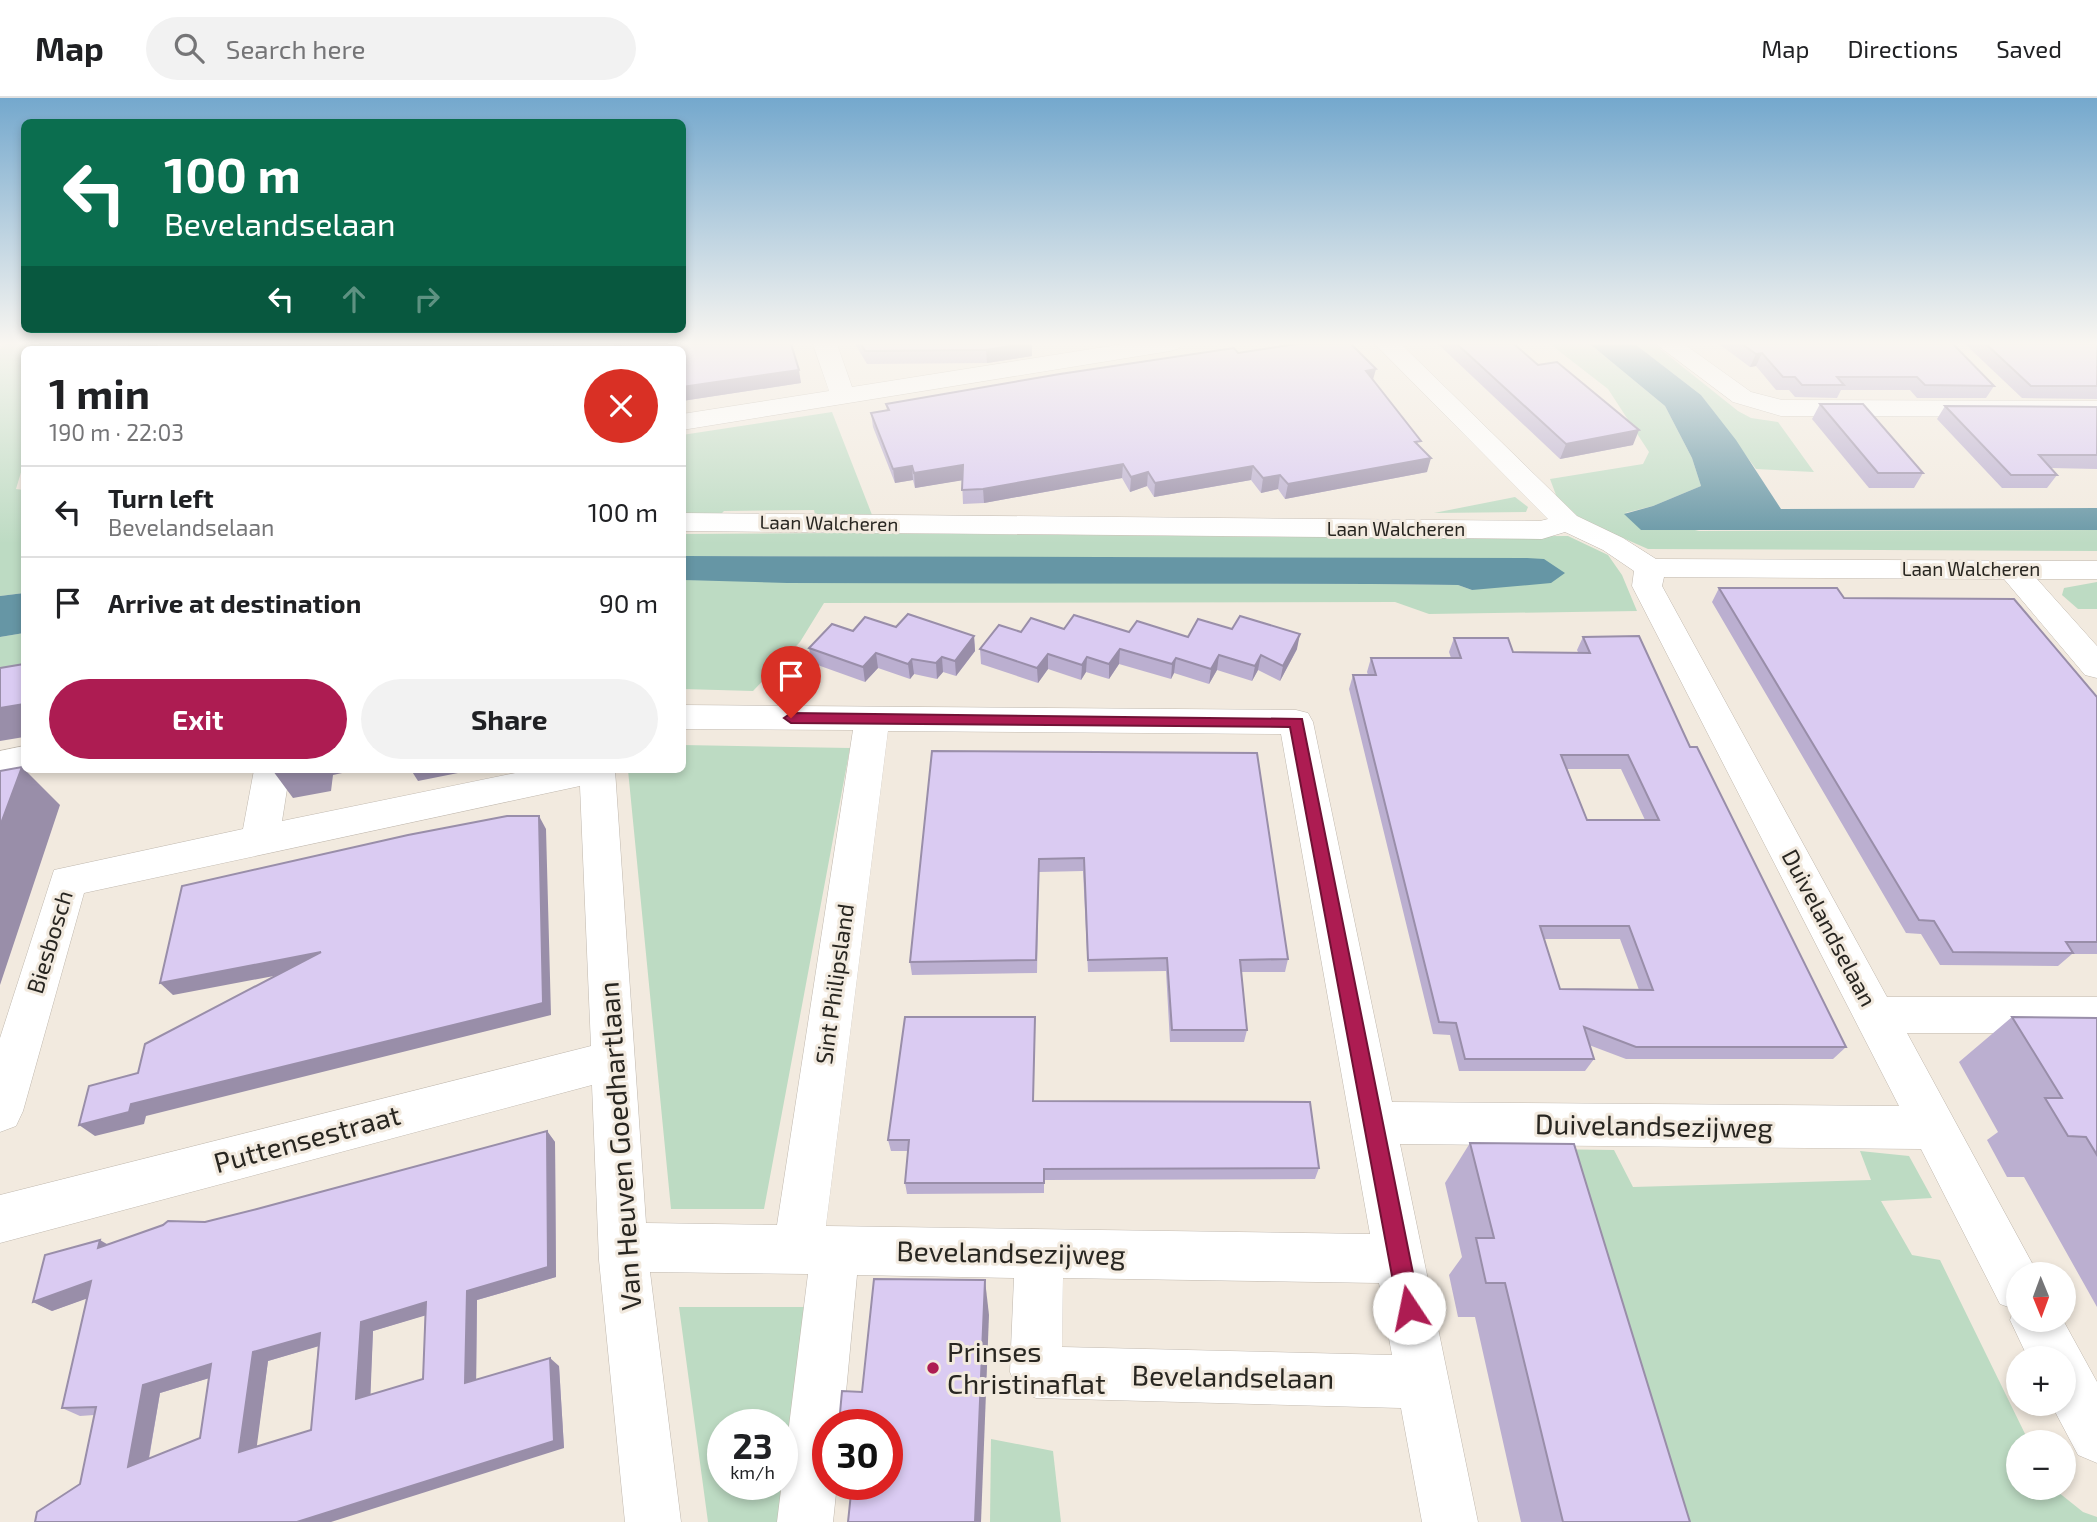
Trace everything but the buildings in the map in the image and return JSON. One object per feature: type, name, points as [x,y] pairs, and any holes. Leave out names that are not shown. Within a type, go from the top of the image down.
[{"type":"street","points":[[686,421],[754,410]]},
{"type":"street","points":[[1454,410],[1567,522],[1613,544],[1650,568]]},
{"type":"street","name":"Laan Walcheren","points":[[686,522],[1542,530],[1567,522]]},
{"type":"street","name":"Laan Walcheren","points":[[1650,568],[2097,570]]},
{"type":"street","name":"Duivelandselaan","points":[[1650,568],[1647,586],[2006,1263]]},
{"type":"street","points":[[2012,569],[2097,667]]},
{"type":"street","points":[[686,717],[1297,722],[1450,1522]]},
{"type":"street","name":"Sint Philipsland","points":[[805,1522],[817,1250],[872,719]]},
{"type":"street","points":[[0,764],[21,760]]},
{"type":"street","points":[[260,839],[271,773]]},
{"type":"street","name":"Biesbosch","points":[[0,1111],[68,881],[580,773]]},
{"type":"street","name":"Van Heuven Goedhartlaan","points":[[595,773],[615,1059],[624,1247],[653,1522]]},
{"type":"street","points":[[1874,1015],[2097,1015]]},
{"type":"street","name":"Puttensestraat","points":[[0,1219],[615,1059]]},
{"type":"street","name":"Duivelandsezijweg","points":[[1373,1123],[1934,1128]]},
{"type":"street","name":"Bevelandsezijweg","points":[[624,1247],[1399,1259]]},
{"type":"street","name":"Bevelandselaan","points":[[1039,1254],[1036,1372],[1423,1382]]},
{"type":"street","points":[[2076,1396],[2097,1436]]},
{"type":"green space","points":[[0,410],[21,410],[21,472],[16,489],[21,490],[21,593],[0,596]]},
{"type":"green space","points":[[1622,410],[1667,410],[1692,458],[1701,486],[1653,506],[1625,513],[1699,531],[2097,530],[2097,551],[1648,549],[1562,511],[1550,479],[1643,464],[1649,452]]},
{"type":"green space","points":[[1712,410],[1737,410],[1751,418],[1778,422],[1814,472],[1756,469]]},
{"type":"green space","points":[[832,412],[874,520],[816,519],[814,510],[724,511],[717,518],[686,517],[686,434]]},
{"type":"green space","points":[[1515,497],[1528,507],[1526,512],[1434,513]]},
{"type":"green space","points":[[686,534],[1568,536],[1608,555],[1622,575],[1637,611],[1429,614],[1395,602],[824,603],[800,642],[753,691],[686,689],[686,580],[1458,585],[1472,590],[1544,559],[686,556]]},
{"type":"green space","points":[[2097,582],[2097,609],[2078,609],[2062,595],[2064,588]]},
{"type":"green space","points":[[21,634],[21,694],[0,698],[0,637]]},
{"type":"green space","points":[[686,745],[850,748],[764,1209],[671,1209],[628,773],[686,773]]},
{"type":"green space","points":[[1538,1149],[1614,1150],[1633,1187],[1871,1180],[1860,1151],[1909,1156],[1932,1198],[1881,1201],[1912,1255],[1940,1260],[2006,1395],[2006,1416],[2016,1416],[2023,1430],[2006,1430],[2006,1500],[2068,1500],[2083,1512],[2097,1517],[2097,1522],[1671,1522]]},
{"type":"green space","points":[[679,1307],[811,1307],[796,1409],[707,1409],[707,1500],[782,1500],[779,1522],[708,1522]]},
{"type":"green space","points":[[991,1439],[1053,1451],[1061,1522],[990,1522]]},
{"type":"water","points":[[1667,410],[1713,410],[1736,440],[1781,509],[2097,508],[2097,530],[1641,530],[1624,514],[1653,506],[1701,486],[1692,458]]},
{"type":"water","points":[[686,556],[1527,558],[1544,559],[1565,573],[1551,583],[1472,590],[1458,585],[1372,584],[787,583],[686,580]]},
{"type":"water","points":[[21,593],[21,634],[0,637],[0,596]]},
{"type":"place","name":"Prinses Christinaflat","points":[[933,1368]]},
{"type":"route","points":[[791,718],[1297,722],[1409,1308]]}]
